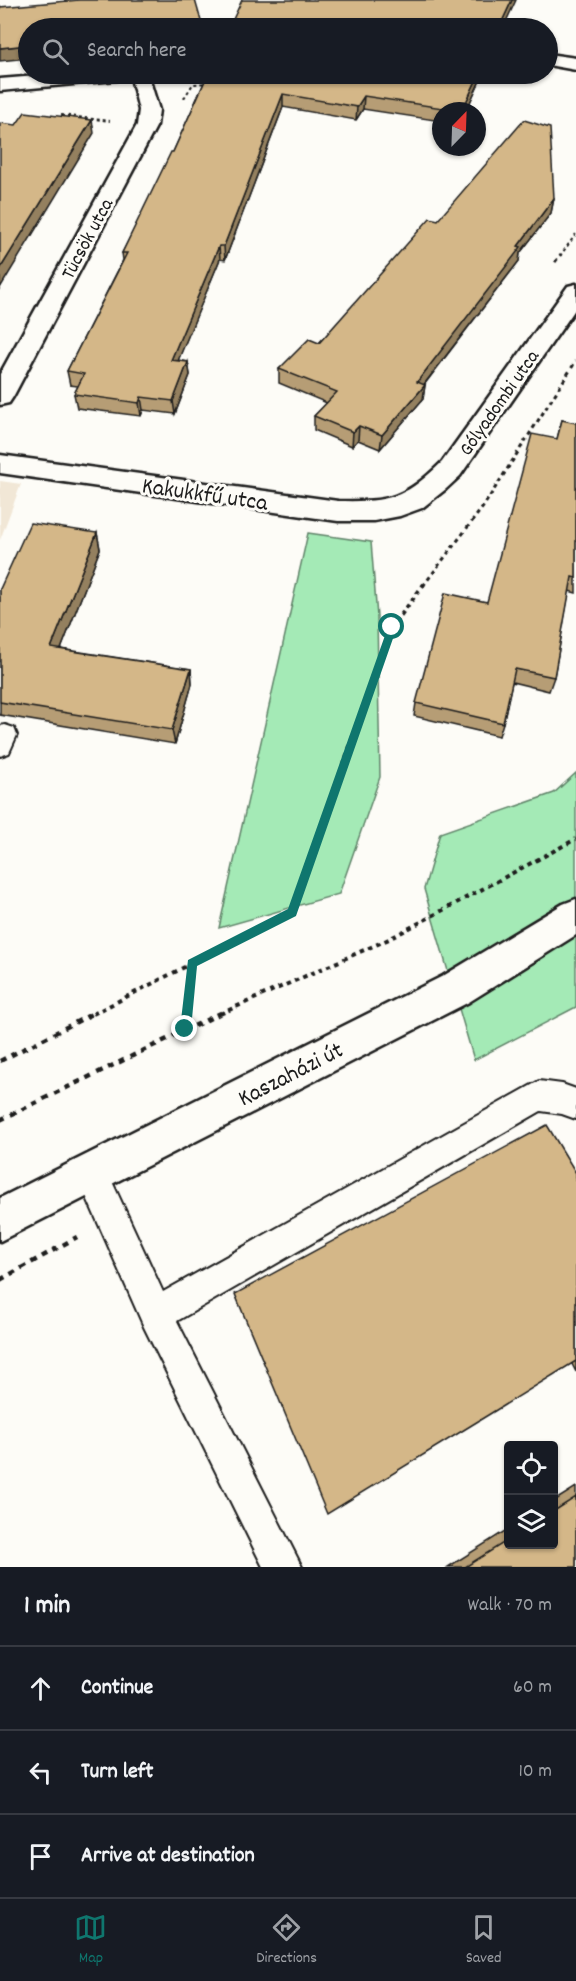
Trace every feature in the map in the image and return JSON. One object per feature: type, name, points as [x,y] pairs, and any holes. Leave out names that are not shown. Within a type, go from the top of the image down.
[{"type":"street","points":[[558,61],[576,64]]},
{"type":"street","points":[[0,85],[18,83]]},
{"type":"street","name":"Tücsök utca","points":[[0,398],[147,125],[149,110],[142,84]]},
{"type":"street","name":"Gólyadombi utca","points":[[410,504],[433,488],[451,469],[576,291]]},
{"type":"street","name":"Kakukkfű utca","points":[[0,464],[338,511],[379,513],[410,504]]},
{"type":"street","name":"Kaszaházi út","points":[[0,1220],[456,989],[576,916]]},
{"type":"lane","points":[[156,1315],[539,1096],[576,1104]]},
{"type":"lane","points":[[92,1173],[156,1315],[283,1567]]},
{"type":"path","points":[[182,101],[193,84]]},
{"type":"path","points":[[53,114],[111,121]]},
{"type":"path","points":[[0,1061],[292,912],[392,627],[483,507],[576,360]]},
{"type":"path","points":[[0,1119],[185,1029],[389,939],[576,839]]},
{"type":"path","points":[[185,1029],[192,963]]},
{"type":"path","points":[[0,1280],[112,1218]]},
{"type":"shaded area","points":[[0,481],[21,484],[0,540]]},
{"type":"green space","points":[[308,533],[371,542],[377,617],[380,777],[339,894],[219,928]]},
{"type":"green space","points":[[576,773],[576,1007],[474,1060],[424,889],[440,833],[554,793]]},
{"type":"building","points":[[79,0],[195,0],[200,18],[18,18],[18,46],[0,48],[0,7]]},
{"type":"building","points":[[242,0],[512,0],[504,18],[234,18]]},
{"type":"building","points":[[204,84],[474,84],[466,102],[432,102],[432,106],[364,96],[357,107],[283,94],[224,246],[219,246],[171,360],[188,362],[173,401],[141,397],[139,403],[74,394],[84,374],[67,371],[127,253],[122,253],[173,152]]},
{"type":"building","points":[[25,112],[92,120],[0,269],[0,123],[16,125]]},
{"type":"building","points":[[524,120],[550,128],[554,198],[518,246],[521,247],[417,382],[425,385],[382,435],[359,426],[353,432],[314,416],[337,392],[279,369],[309,339],[319,343],[430,218],[438,220]]},
{"type":"building","points":[[562,420],[576,423],[576,578],[572,577],[554,677],[515,669],[503,723],[416,703],[445,593],[487,602],[532,434],[557,439]]},
{"type":"building","points":[[30,523],[97,533],[51,648],[191,669],[172,730],[0,702],[0,589]]},
{"type":"building","points":[[547,1125],[576,1173],[576,1361],[327,1514],[235,1294]]},
{"type":"building","points":[[576,1497],[576,1567],[465,1567],[504,1543],[504,1549],[558,1549],[558,1508]]},
{"type":"route","points":[[185,1029],[192,963],[292,912],[392,627]]}]
